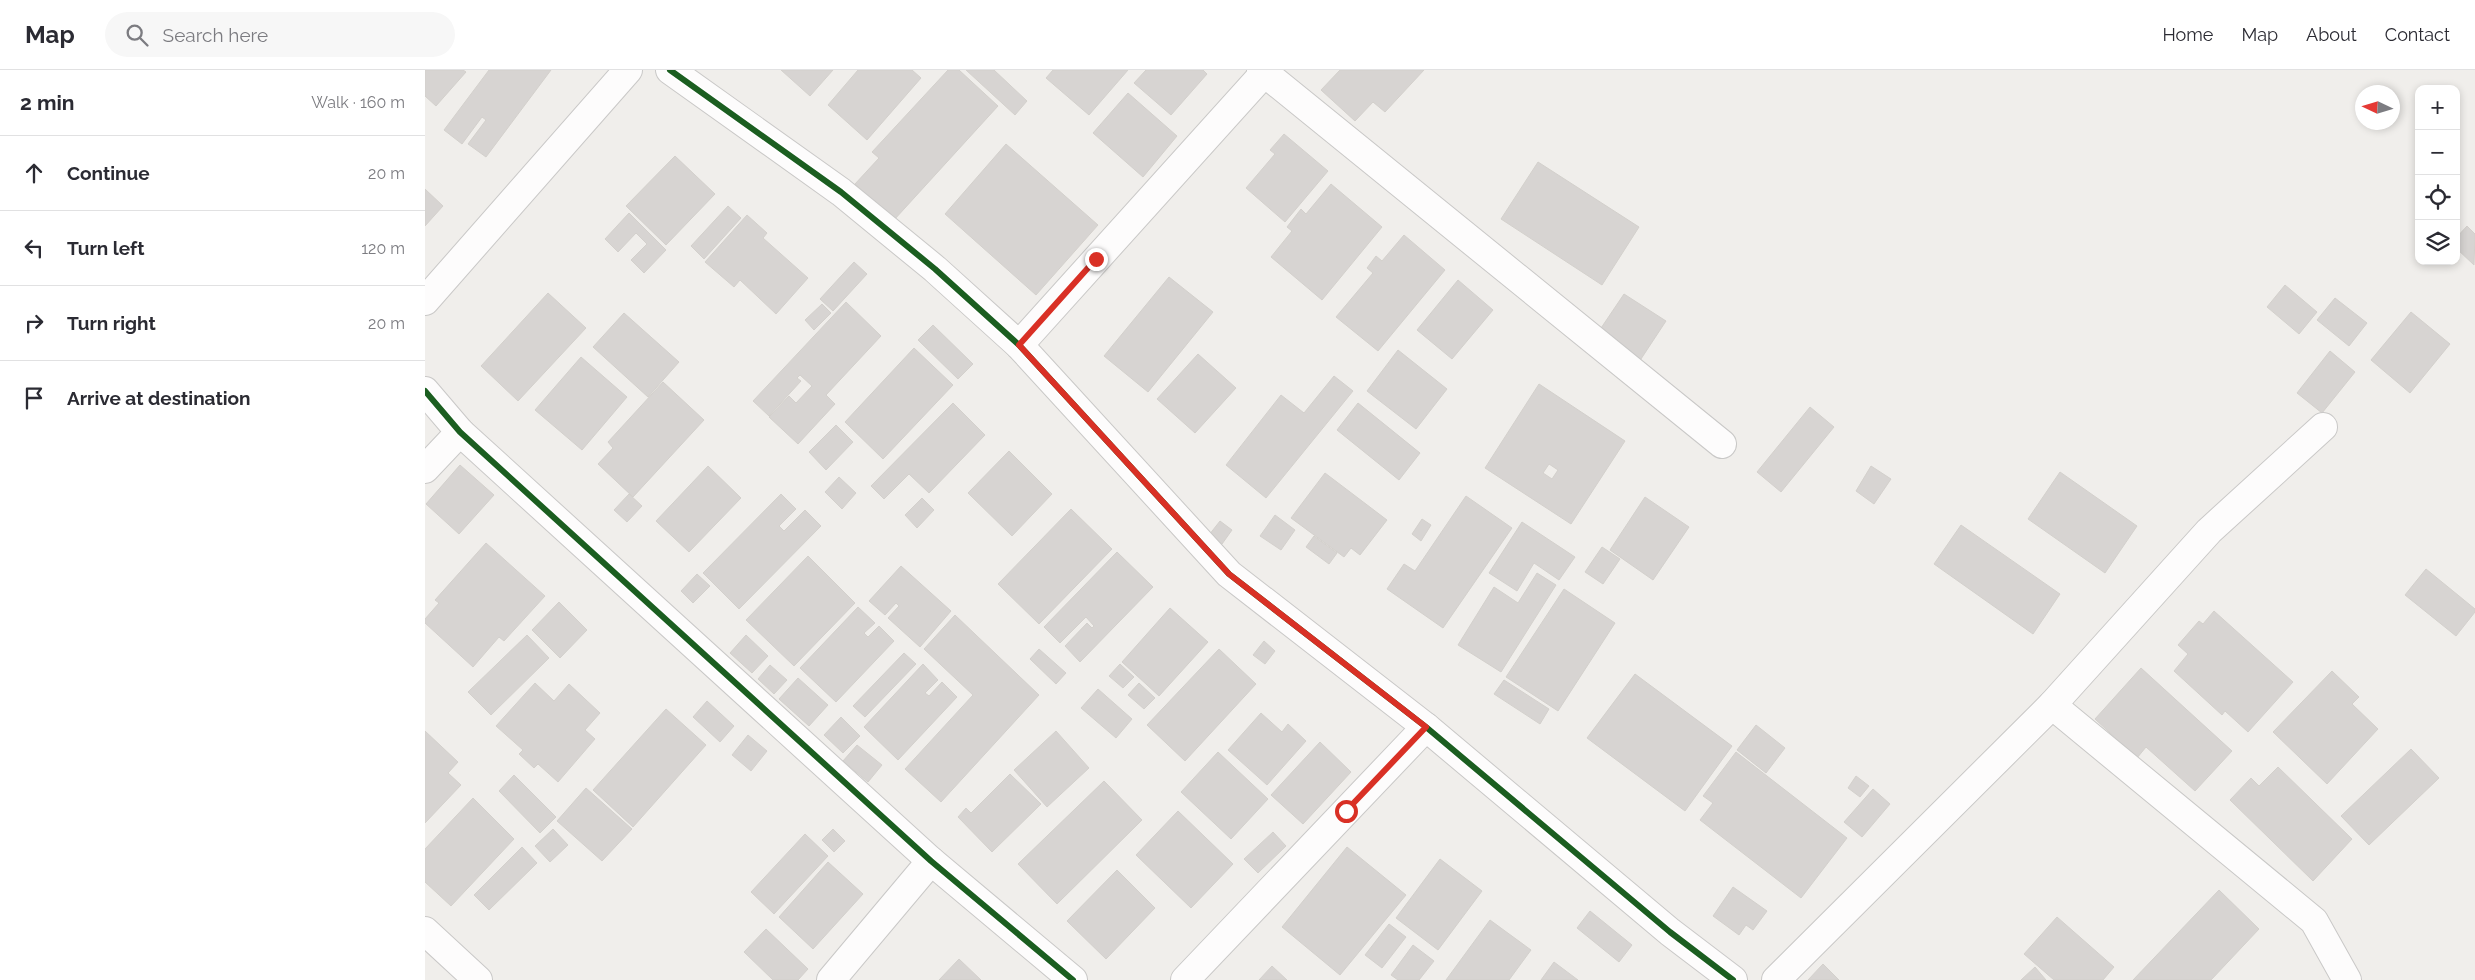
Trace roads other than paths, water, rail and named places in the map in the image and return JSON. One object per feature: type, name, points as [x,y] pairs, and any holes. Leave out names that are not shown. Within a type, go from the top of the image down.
[{"type":"street","points":[[425,301],[628,70]]},
{"type":"street","points":[[670,70],[841,192],[935,269],[1019,345],[1229,574],[1426,727],[1670,932],[1733,980]]},
{"type":"street","points":[[1019,345],[1264,71],[1722,444]]},
{"type":"street","points":[[425,391],[459,432],[931,861],[1073,980]]},
{"type":"street","points":[[1776,980],[2052,705],[2209,531],[2323,427]]},
{"type":"street","points":[[425,469],[459,432]]},
{"type":"street","points":[[2052,705],[2313,921],[2347,980]]},
{"type":"street","points":[[1185,980],[1426,727]]},
{"type":"street","points":[[831,980],[931,861]]},
{"type":"street","points":[[425,931],[478,980]]}]
